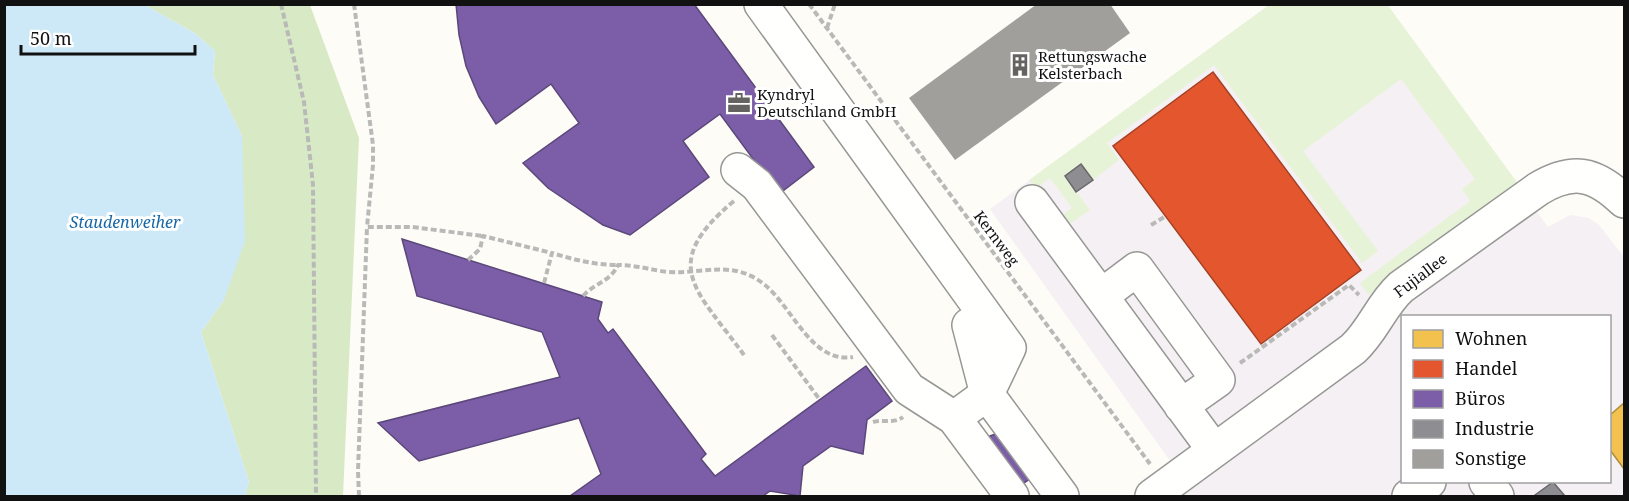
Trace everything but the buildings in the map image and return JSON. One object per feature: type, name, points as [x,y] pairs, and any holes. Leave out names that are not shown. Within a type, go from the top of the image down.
[{"type":"street","points":[[760,4],[1009,348],[987,394],[954,418]]},
{"type":"street","name":"Fujiallee","points":[[1159,491],[1353,349],[1365,338],[1385,304],[1401,287],[1538,189],[1553,180],[1569,176],[1598,180],[1624,201]]},
{"type":"street","points":[[747,178],[909,389],[954,418],[1012,496]]},
{"type":"street","points":[[1032,202],[1214,450]]},
{"type":"street","points":[[1101,296],[1137,269],[1218,380],[1181,406]]},
{"type":"street","points":[[969,325],[987,394],[1062,496]]},
{"type":"street","points":[[1409,496],[1428,483]]},
{"type":"street","points":[[1487,483],[1497,496]]},
{"type":"path","points":[[281,4],[304,102],[313,185],[316,496]]},
{"type":"path","points":[[354,4],[373,165],[367,227],[358,471],[360,496]]},
{"type":"path","name":"Kernweg","points":[[809,4],[1159,491]]},
{"type":"path","points":[[826,28],[835,4]]},
{"type":"path","points":[[744,355],[694,284],[689,262],[692,251],[704,229],[734,201],[747,178]]},
{"type":"path","points":[[1151,225],[1166,216]]},
{"type":"path","points":[[367,227],[412,228],[483,236],[591,264],[636,265],[668,272],[732,269],[747,274],[765,285],[815,346],[829,355],[844,359],[856,357]]},
{"type":"path","points":[[468,260],[480,249],[483,236]]},
{"type":"path","points":[[543,284],[552,253]]},
{"type":"path","points":[[583,296],[592,286],[612,277],[618,265]]},
{"type":"path","points":[[1218,380],[1349,285],[1379,314]]},
{"type":"path","points":[[772,335],[820,400]]},
{"type":"path","points":[[873,422],[895,421],[903,416]]},
{"type":"shaded area","points":[[1269,5],[1387,5],[1548,227],[1570,215],[1589,218],[1599,225],[1624,257],[1624,496],[1174,496],[1188,486],[990,209]]},
{"type":"green space","points":[[1387,4],[1519,185],[1369,295],[1360,283],[1470,201],[1462,189],[1475,179],[1401,79],[1303,151],[1378,251],[1362,263],[1214,65],[1107,143],[1119,160],[1093,180],[1081,164],[1065,176],[1090,210],[1065,227],[1058,218],[1072,208],[1050,178],[1036,188],[1029,180],[1269,5]]},
{"type":"green space","points":[[145,5],[310,5],[359,138],[343,496],[245,496],[249,482],[201,332],[224,300],[242,136],[213,75],[215,51],[196,34]]},
{"type":"water","name":"Staudenweiher","points":[[4,5],[145,5],[196,34],[215,51],[213,75],[242,136],[245,241],[224,300],[201,332],[249,482],[245,496],[5,496]]},
{"type":"place","name":"Rettungswache Kelsterbach","points":[[1020,65]]},
{"type":"place","name":"Kyndryl Deutschland GmbH","points":[[739,103]]}]
